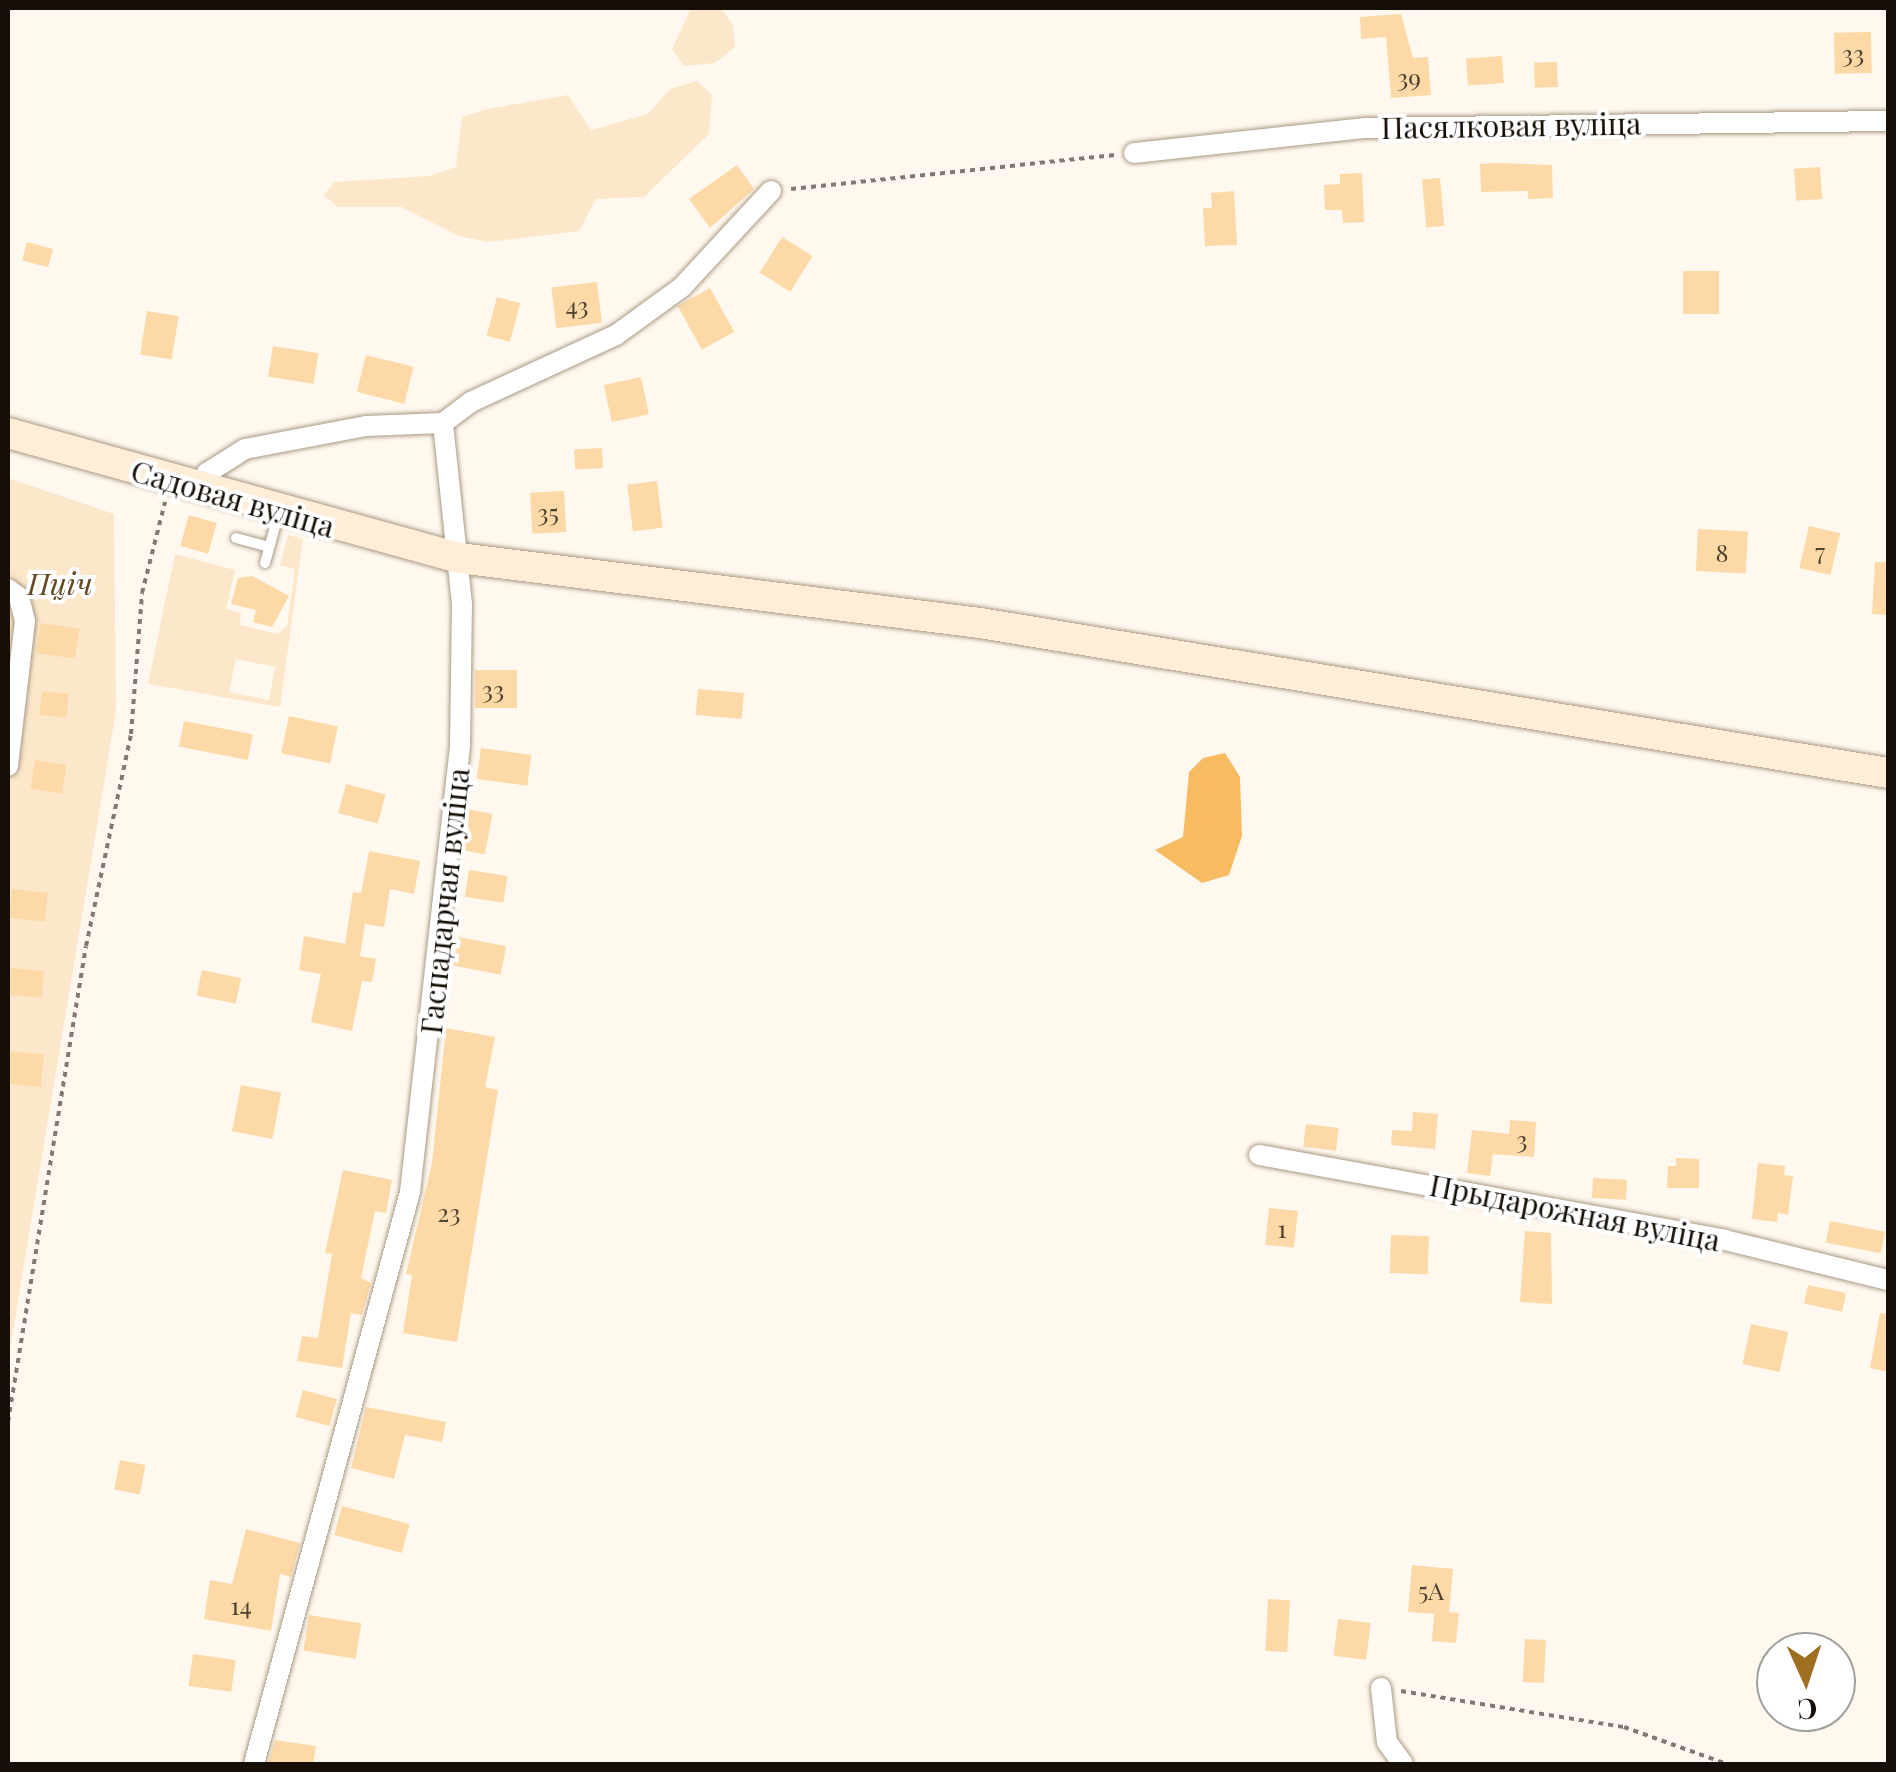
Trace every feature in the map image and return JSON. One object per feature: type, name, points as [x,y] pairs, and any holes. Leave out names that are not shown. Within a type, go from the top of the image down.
[{"type":"street","name":"Пасялковая вуліца","points":[[1134,152],[1365,128],[1888,120]]},
{"type":"street","points":[[186,484],[246,449],[366,426],[443,423],[472,402],[616,335],[682,287],[771,191]]},
{"type":"street","name":"Гаспадарчая вуліца","points":[[254,1764],[410,1192],[453,844],[460,746],[459,558],[443,423]]},
{"type":"street","name":"Садовая вуліца","points":[[8,433],[279,512],[459,558],[980,623],[1888,773]]},
{"type":"street","points":[[8,589],[19,597],[25,621],[8,766]]},
{"type":"street","name":"Прыдарожная вуліца","points":[[1259,1156],[1725,1240],[1888,1280]]},
{"type":"street","points":[[1382,1688],[1387,1742],[1403,1764]]},
{"type":"lane","points":[[264,563],[279,512]]},
{"type":"lane","points":[[236,538],[269,547]]},
{"type":"path","points":[[771,191],[1134,152]]},
{"type":"path","points":[[8,1422],[86,946],[131,734],[142,593],[186,484]]},
{"type":"path","points":[[1382,1688],[1624,1727],[1727,1764]]},
{"type":"green space","points":[[691,8],[721,8],[733,25],[735,47],[715,63],[684,66],[672,49]]},
{"type":"green space","points":[[697,81],[712,95],[709,134],[644,197],[596,199],[579,231],[488,242],[459,236],[402,207],[338,207],[324,195],[334,182],[429,176],[456,167],[462,117],[488,109],[568,95],[591,130],[648,114],[670,89]]},
{"type":"green space","name":"Пціч","points":[[8,478],[114,514],[116,711],[8,1361]]},
{"type":"green space","points":[[288,535],[303,539],[280,707],[148,684],[175,554],[235,570],[226,609],[241,613],[240,625],[278,634],[287,626],[295,569],[280,565]],"holes":[[[236,659],[275,667],[269,700],[229,692]]]},
{"type":"shaded area","points":[[1225,753],[1240,777],[1242,836],[1229,875],[1202,883],[1155,850],[1183,837],[1189,772],[1203,758]]},
{"type":"building","points":[[1401,14],[1413,58],[1428,57],[1431,95],[1391,98],[1386,37],[1361,39],[1360,17]]},
{"type":"building","points":[[1871,32],[1872,73],[1835,74],[1834,33]]},
{"type":"building","points":[[1502,56],[1504,83],[1468,85],[1466,59]]},
{"type":"building","points":[[1557,62],[1558,87],[1535,88],[1534,63]]},
{"type":"building","points":[[1480,164],[1552,165],[1553,198],[1528,199],[1528,191],[1481,192]]},
{"type":"building","points":[[737,165],[754,189],[710,228],[689,199]]},
{"type":"building","points":[[1820,167],[1822,199],[1796,201],[1794,169]]},
{"type":"building","points":[[1362,173],[1364,222],[1343,223],[1342,210],[1325,210],[1324,185],[1340,184],[1340,174]]},
{"type":"building","points":[[1440,178],[1444,226],[1426,227],[1422,180]]},
{"type":"building","points":[[1234,191],[1237,245],[1205,246],[1203,208],[1212,208],[1211,193]]},
{"type":"building","points":[[782,237],[813,256],[790,292],[760,273]]},
{"type":"building","points":[[27,242],[53,249],[48,267],[22,260]]},
{"type":"building","points":[[1683,271],[1719,271],[1719,314],[1683,314]]},
{"type":"building","points":[[597,282],[602,323],[556,328],[551,288]]},
{"type":"building","points":[[710,288],[734,332],[702,350],[678,306]]},
{"type":"building","points":[[497,297],[520,303],[510,342],[487,336]]},
{"type":"building","points":[[147,311],[179,316],[172,359],[140,354]]},
{"type":"building","points":[[273,346],[318,353],[314,384],[268,377]]},
{"type":"building","points":[[366,355],[414,367],[404,404],[357,392]]},
{"type":"building","points":[[641,377],[649,414],[612,422],[604,385]]},
{"type":"building","points":[[602,448],[603,468],[575,469],[574,449]]},
{"type":"building","points":[[657,481],[663,528],[633,531],[627,485]]},
{"type":"building","points":[[564,491],[566,532],[532,534],[530,493]]},
{"type":"building","points":[[189,515],[217,523],[208,554],[180,546]]},
{"type":"building","points":[[1809,526],[1840,533],[1831,575],[1799,568]]},
{"type":"building","points":[[1698,529],[1748,532],[1746,574],[1696,571]]},
{"type":"building","points":[[1875,562],[1888,562],[1888,615],[1872,614]]},
{"type":"building","points":[[252,576],[289,596],[272,627],[253,622],[256,610],[231,604],[238,578]]},
{"type":"building","points":[[41,623],[80,629],[75,659],[36,653]]},
{"type":"building","points":[[475,670],[517,670],[517,708],[475,708]]},
{"type":"building","points":[[698,689],[744,693],[742,719],[696,715]]},
{"type":"building","points":[[42,691],[69,694],[66,718],[39,715]]},
{"type":"building","points":[[289,716],[338,726],[330,764],[281,753]]},
{"type":"building","points":[[184,721],[253,734],[248,760],[179,747]]},
{"type":"building","points":[[481,748],[532,755],[527,786],[477,779]]},
{"type":"building","points":[[35,760],[67,765],[62,794],[30,789]]},
{"type":"building","points":[[346,784],[386,795],[378,824],[338,813]]},
{"type":"building","points":[[467,809],[493,814],[485,854],[459,849]]},
{"type":"building","points":[[369,851],[420,861],[414,894],[390,889],[384,927],[365,924],[360,956],[376,959],[372,982],[362,981],[352,1031],[311,1022],[321,974],[299,970],[304,936],[345,944],[353,892],[361,893]]},
{"type":"building","points":[[469,870],[508,876],[503,903],[465,897]]},
{"type":"building","points":[[12,889],[48,893],[45,922],[9,918]]},
{"type":"building","points":[[459,937],[506,946],[501,975],[453,965]]},
{"type":"building","points":[[11,968],[44,971],[42,998],[9,995]]},
{"type":"building","points":[[202,970],[241,978],[236,1004],[197,995]]},
{"type":"building","points":[[446,1028],[495,1037],[485,1087],[498,1090],[457,1342],[403,1333],[412,1275],[406,1274],[432,1163]]},
{"type":"building","points":[[8,1051],[44,1054],[41,1087],[8,1084]]},
{"type":"building","points":[[241,1085],[281,1093],[272,1139],[232,1131]]},
{"type":"building","points":[[1413,1112],[1438,1114],[1435,1149],[1391,1145],[1392,1130],[1412,1131]]},
{"type":"building","points":[[1510,1120],[1536,1122],[1534,1157],[1493,1154],[1490,1176],[1467,1173],[1472,1130],[1509,1134]]},
{"type":"building","points":[[1306,1124],[1339,1128],[1336,1151],[1303,1147]]},
{"type":"building","points":[[1676,1158],[1699,1159],[1699,1188],[1667,1188],[1668,1166],[1676,1166]]},
{"type":"building","points":[[1758,1163],[1785,1166],[1784,1175],[1793,1176],[1788,1215],[1778,1213],[1777,1222],[1752,1219]]},
{"type":"building","points":[[343,1170],[392,1180],[386,1213],[375,1211],[361,1278],[371,1283],[362,1315],[351,1313],[342,1368],[297,1361],[302,1336],[318,1338],[332,1254],[325,1253]]},
{"type":"building","points":[[1593,1178],[1627,1180],[1626,1200],[1592,1198]]},
{"type":"building","points":[[1269,1208],[1298,1211],[1294,1248],[1265,1245]]},
{"type":"building","points":[[1830,1221],[1885,1232],[1881,1253],[1826,1243]]},
{"type":"building","points":[[1525,1231],[1551,1233],[1552,1304],[1520,1302]]},
{"type":"building","points":[[1391,1235],[1429,1236],[1428,1274],[1390,1273]]},
{"type":"building","points":[[1808,1285],[1846,1293],[1842,1312],[1804,1304]]},
{"type":"building","points":[[1880,1313],[1888,1314],[1888,1372],[1870,1368]]},
{"type":"building","points":[[1751,1324],[1788,1332],[1780,1372],[1742,1364]]},
{"type":"building","points":[[303,1390],[337,1399],[330,1426],[296,1417]]},
{"type":"building","points":[[366,1407],[446,1422],[442,1442],[405,1435],[394,1479],[351,1468]]},
{"type":"building","points":[[120,1460],[146,1465],[140,1494],[114,1489]]},
{"type":"building","points":[[342,1506],[410,1524],[402,1553],[334,1535]]},
{"type":"building","points":[[246,1529],[300,1543],[291,1577],[280,1574],[271,1631],[204,1619],[210,1580],[232,1584]]},
{"type":"building","points":[[1412,1565],[1453,1569],[1449,1612],[1459,1613],[1456,1643],[1432,1641],[1434,1614],[1408,1612]]},
{"type":"building","points":[[1268,1599],[1290,1600],[1287,1652],[1265,1651]]},
{"type":"building","points":[[309,1615],[361,1623],[356,1659],[303,1651]]},
{"type":"building","points":[[1338,1619],[1371,1623],[1366,1660],[1333,1656]]},
{"type":"building","points":[[1525,1639],[1546,1640],[1544,1683],[1523,1682]]},
{"type":"building","points":[[193,1654],[236,1660],[231,1692],[189,1686]]},
{"type":"building","points":[[275,1740],[316,1746],[313,1764],[268,1764]]}]
